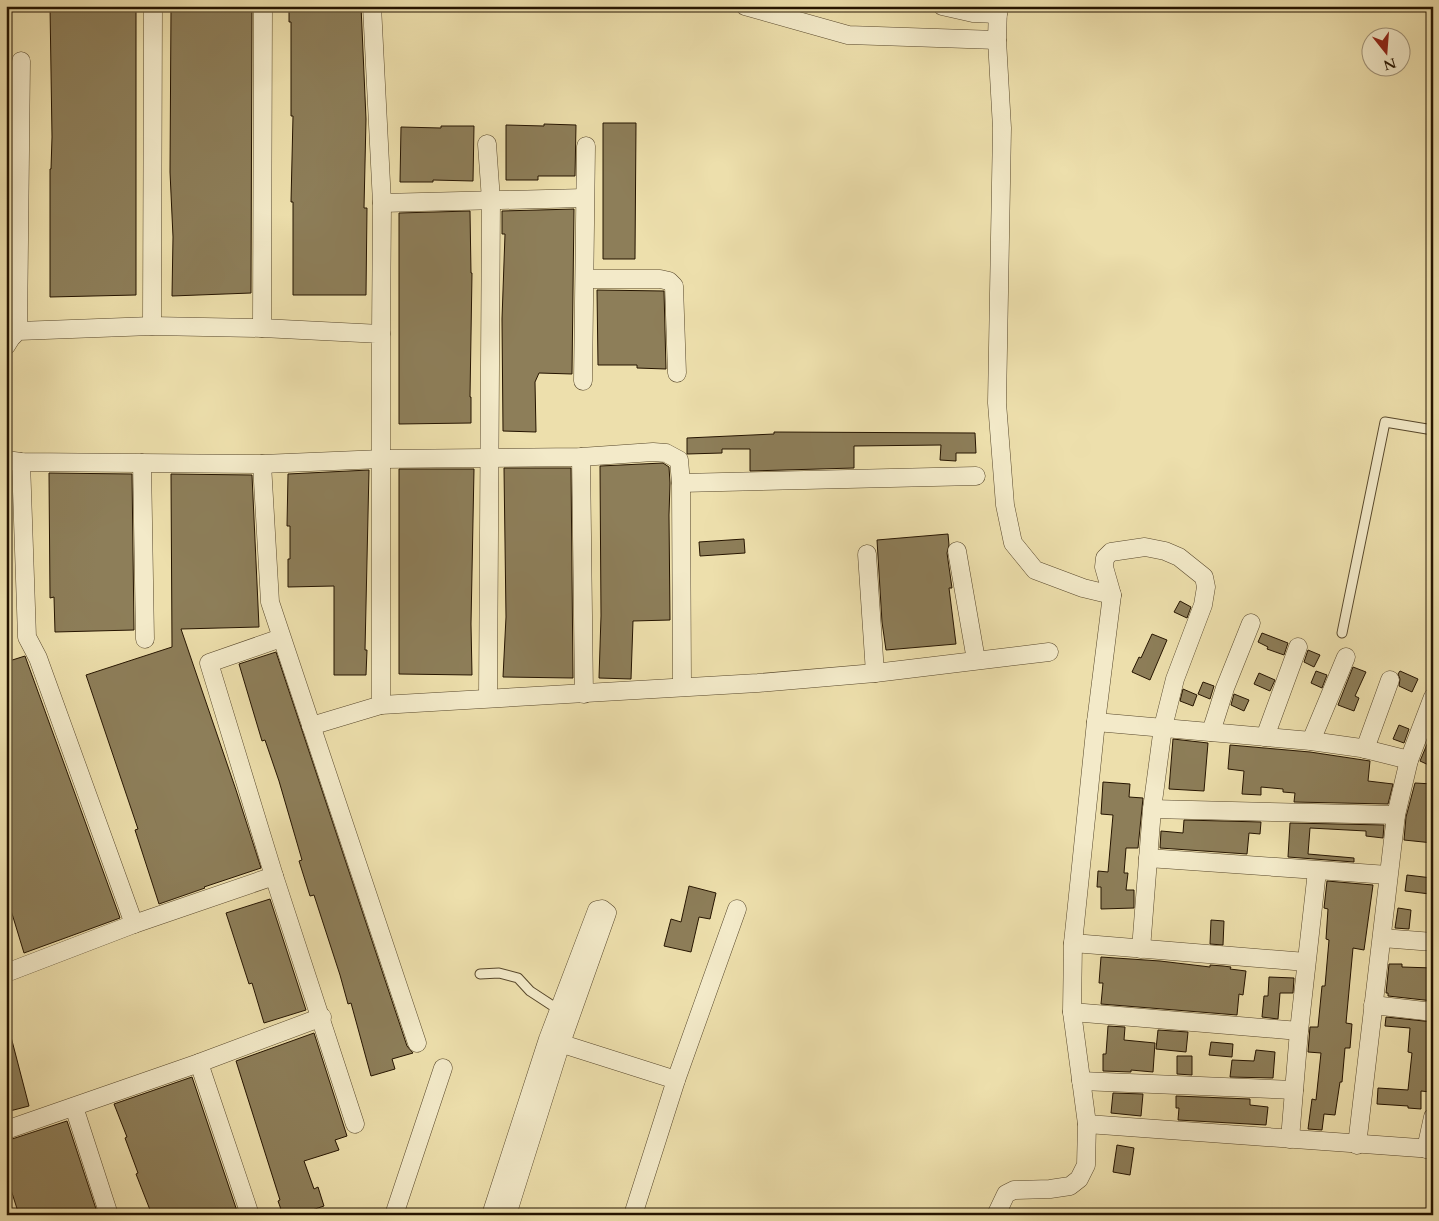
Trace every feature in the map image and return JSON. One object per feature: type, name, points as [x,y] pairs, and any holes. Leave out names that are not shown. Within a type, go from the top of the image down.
[{"type":"street","points":[[152,326],[153,6]]},
{"type":"street","points":[[262,328],[263,6]]},
{"type":"street","points":[[372,6],[382,203],[381,705]]},
{"type":"street","points":[[745,6],[848,35],[998,40]]},
{"type":"street","points":[[942,6],[973,13],[998,10],[1002,128],[997,403],[1006,505],[1014,543],[1035,570],[1082,588],[1112,595]]},
{"type":"street","points":[[18,332],[21,61]]},
{"type":"street","points":[[487,144],[491,200],[488,698]]},
{"type":"street","points":[[583,381],[586,146]]},
{"type":"street","points":[[382,203],[584,198]]},
{"type":"street","points":[[585,279],[669,280],[674,286],[677,373]]},
{"type":"street","points":[[6,346],[18,332],[152,326],[262,328],[381,334]]},
{"type":"street","points":[[134,924],[38,658],[27,637],[14,461],[262,464],[382,459],[581,457],[653,452],[666,453],[678,460],[681,483],[682,686]]},
{"type":"street","points":[[581,457],[584,694]]},
{"type":"street","points":[[142,463],[145,639]]},
{"type":"street","points":[[262,464],[270,602],[417,1043]]},
{"type":"street","points":[[681,483],[976,476]]},
{"type":"street","points":[[996,1215],[1006,1194],[1014,1190],[1050,1189],[1070,1186],[1079,1179],[1086,1164],[1087,1124],[1072,1012],[1074,943],[1096,722],[1112,595],[1104,567],[1105,558],[1111,552],[1145,548],[1165,551],[1179,557],[1204,577],[1206,587],[1203,605],[1175,679],[1163,728],[1152,809],[1141,949]]},
{"type":"street","points":[[957,551],[976,660]]},
{"type":"street","points":[[867,554],[875,672]]},
{"type":"street","points":[[1211,732],[1225,688],[1251,623]]},
{"type":"street","points":[[281,638],[209,663],[274,876],[322,1017],[355,1124]]},
{"type":"street","points":[[1265,737],[1298,647]]},
{"type":"street","points":[[311,726],[381,705],[758,683],[1049,652]]},
{"type":"street","points":[[1311,741],[1346,657]]},
{"type":"street","points":[[1365,749],[1390,680]]},
{"type":"street","points":[[1356,1145],[1396,815],[1409,760],[1433,697]]},
{"type":"street","points":[[1096,722],[1311,741],[1365,749],[1409,760]]},
{"type":"street","points":[[1152,809],[1396,815]]},
{"type":"street","points":[[1148,858],[1388,875]]},
{"type":"street","points":[[1290,1139],[1299,1031],[1317,871]]},
{"type":"street","points":[[6,973],[134,924],[274,876]]},
{"type":"street","points":[[491,1215],[554,1041],[606,913],[602,909],[597,910],[559,1010],[554,1041],[507,1215]]},
{"type":"street","points":[[633,1215],[676,1080],[737,909]]},
{"type":"street","points":[[1382,938],[1433,942]]},
{"type":"street","points":[[1074,943],[1306,962]]},
{"type":"street","points":[[1373,1005],[1433,1012]]},
{"type":"street","points":[[1072,1012],[1299,1031]]},
{"type":"street","points":[[6,1130],[322,1017]]},
{"type":"street","points":[[554,1041],[676,1080]]},
{"type":"street","points":[[199,1062],[250,1215]]},
{"type":"street","points":[[394,1215],[443,1068]]},
{"type":"street","points":[[1081,1080],[1294,1090]]},
{"type":"street","points":[[74,1107],[109,1215]]},
{"type":"street","points":[[1087,1124],[1430,1149],[1433,1117]]},
{"type":"lane","points":[[1342,633],[1385,422],[1433,430]]},
{"type":"lane","points":[[480,974],[499,972],[518,978],[530,991],[559,1010]]},
{"type":"building","points":[[50,6],[136,6],[136,295],[50,297],[50,169],[52,137]]},
{"type":"building","points":[[252,6],[251,293],[172,296],[173,237],[170,172],[171,9]]},
{"type":"building","points":[[289,6],[361,6],[366,119],[364,208],[367,208],[366,295],[293,295],[293,202],[291,202],[293,116],[291,116],[291,22],[289,22]]},
{"type":"building","points":[[603,123],[636,123],[635,259],[603,259]]},
{"type":"building","points":[[544,124],[576,125],[575,176],[538,176],[538,180],[506,180],[506,125],[544,126]]},
{"type":"building","points":[[441,126],[474,126],[473,181],[433,180],[433,182],[400,182],[401,127],[441,128]]},
{"type":"building","points":[[574,209],[572,374],[539,373],[535,382],[536,432],[503,431],[502,319],[505,234],[502,234],[502,211]]},
{"type":"building","points":[[470,211],[472,273],[471,423],[399,424],[399,213]]},
{"type":"building","points":[[597,290],[664,291],[666,369],[637,368],[637,365],[598,365]]},
{"type":"building","points":[[774,432],[975,433],[976,453],[956,453],[956,461],[940,460],[941,445],[854,446],[854,468],[750,471],[750,449],[722,449],[722,453],[687,454],[687,438],[774,434]]},
{"type":"building","points":[[663,463],[669,467],[670,483],[670,620],[633,621],[631,679],[599,678],[601,616],[600,466]]},
{"type":"building","points":[[504,468],[571,468],[573,678],[503,677],[506,617]]},
{"type":"building","points":[[399,469],[474,469],[472,675],[399,674]]},
{"type":"building","points":[[369,470],[366,675],[334,675],[334,586],[288,587],[290,526],[287,526],[288,474]]},
{"type":"building","points":[[49,473],[132,474],[134,630],[55,632],[54,597],[50,598]]},
{"type":"building","points":[[171,474],[252,475],[259,627],[181,629],[261,868],[159,904],[135,830],[138,829],[86,675],[172,647]]},
{"type":"building","points":[[948,534],[949,545],[947,553],[952,588],[949,588],[956,644],[886,650],[882,622],[877,540]]},
{"type":"building","points":[[744,539],[745,553],[700,556],[699,542]]},
{"type":"building","points":[[1180,601],[1191,607],[1187,618],[1174,612]]},
{"type":"building","points":[[1262,633],[1288,643],[1284,655],[1267,649],[1268,647],[1258,642]]},
{"type":"building","points":[[1152,634],[1167,640],[1150,680],[1132,672]]},
{"type":"building","points":[[1308,650],[1320,655],[1314,667],[1304,662]]},
{"type":"building","points":[[276,652],[407,1046],[413,1053],[392,1059],[395,1069],[371,1076],[351,1003],[348,1004],[314,895],[310,896],[299,861],[302,860],[279,781],[265,740],[262,741],[239,664]]},
{"type":"building","points":[[25,656],[120,918],[24,953],[6,894],[6,662]]},
{"type":"building","points":[[1353,667],[1366,672],[1355,696],[1359,698],[1354,711],[1338,705]]},
{"type":"building","points":[[1316,671],[1327,675],[1322,688],[1311,683]]},
{"type":"building","points":[[1400,671],[1418,679],[1412,692],[1399,686],[1400,679],[1398,674]]},
{"type":"building","points":[[1259,673],[1275,680],[1270,691],[1254,684]]},
{"type":"building","points":[[1203,682],[1214,686],[1210,699],[1198,694]]},
{"type":"building","points":[[1183,689],[1197,695],[1193,706],[1180,701]]},
{"type":"building","points":[[1234,694],[1249,700],[1244,711],[1231,705]]},
{"type":"building","points":[[1399,725],[1409,729],[1404,743],[1393,739]]},
{"type":"building","points":[[1433,730],[1433,767],[1420,761]]},
{"type":"building","points":[[1173,739],[1208,743],[1204,791],[1169,789]]},
{"type":"building","points":[[1230,745],[1310,752],[1370,761],[1368,781],[1393,784],[1388,804],[1294,802],[1295,793],[1283,792],[1283,789],[1261,787],[1261,795],[1242,794],[1244,771],[1228,769]]},
{"type":"building","points":[[1103,782],[1130,784],[1129,797],[1143,798],[1138,848],[1126,848],[1124,873],[1128,873],[1126,890],[1134,890],[1134,908],[1101,909],[1101,887],[1097,887],[1098,871],[1108,872],[1113,815],[1101,814]]},
{"type":"building","points":[[1415,783],[1433,784],[1433,843],[1404,840],[1406,817]]},
{"type":"building","points":[[1184,820],[1261,822],[1260,834],[1249,833],[1247,854],[1160,848],[1161,831],[1183,833]]},
{"type":"building","points":[[1290,823],[1384,825],[1383,838],[1366,836],[1366,831],[1310,828],[1308,854],[1354,858],[1354,862],[1288,857]]},
{"type":"building","points":[[1407,875],[1432,878],[1430,894],[1405,891]]},
{"type":"building","points":[[1327,881],[1373,885],[1364,950],[1353,948],[1346,1023],[1352,1024],[1350,1048],[1345,1048],[1342,1082],[1340,1082],[1335,1115],[1324,1114],[1322,1130],[1308,1129],[1312,1099],[1316,1100],[1321,1053],[1308,1052],[1310,1027],[1318,1027],[1322,986],[1325,986],[1329,940],[1326,939],[1328,909],[1324,908]]},
{"type":"building","points":[[689,886],[716,893],[710,919],[699,917],[691,952],[664,946],[671,919],[681,922]]},
{"type":"building","points":[[270,899],[306,1010],[264,1023],[252,983],[249,984],[226,913]]},
{"type":"building","points":[[1398,908],[1411,910],[1409,929],[1395,928]]},
{"type":"building","points":[[1211,920],[1224,921],[1223,945],[1210,944]]},
{"type":"building","points":[[1101,957],[1210,967],[1210,965],[1223,966],[1246,971],[1243,995],[1239,994],[1237,1015],[1101,1004],[1103,983],[1099,983]]},
{"type":"building","points":[[1389,964],[1402,964],[1402,967],[1433,968],[1433,1001],[1388,996],[1388,993],[1386,993]]},
{"type":"building","points":[[1269,977],[1294,978],[1293,993],[1280,993],[1278,1019],[1262,1017],[1264,996],[1268,996]]},
{"type":"building","points":[[1386,1017],[1433,1022],[1431,1092],[1421,1091],[1421,1109],[1408,1108],[1408,1106],[1377,1104],[1378,1088],[1408,1090],[1412,1053],[1408,1052],[1410,1028],[1385,1026]]},
{"type":"building","points":[[1108,1026],[1125,1027],[1124,1040],[1155,1043],[1153,1072],[1131,1070],[1131,1072],[1103,1071],[1103,1054],[1106,1054]]},
{"type":"building","points":[[1158,1030],[1188,1032],[1186,1052],[1156,1049]]},
{"type":"building","points":[[10,1033],[29,1106],[6,1112],[6,1034]]},
{"type":"building","points":[[314,1033],[347,1136],[335,1140],[339,1150],[304,1161],[314,1189],[318,1187],[324,1206],[297,1215],[283,1215],[278,1201],[280,1200],[236,1061]]},
{"type":"building","points":[[1211,1042],[1233,1044],[1232,1057],[1209,1055]]},
{"type":"building","points":[[1256,1050],[1275,1052],[1273,1078],[1230,1077],[1232,1060],[1254,1061]]},
{"type":"building","points":[[1177,1056],[1192,1056],[1192,1075],[1177,1074]]},
{"type":"building","points":[[192,1077],[238,1214],[235,1215],[152,1215],[136,1174],[138,1173],[125,1138],[127,1137],[114,1104]]},
{"type":"building","points":[[1113,1093],[1143,1094],[1141,1116],[1111,1113]]},
{"type":"building","points":[[1176,1096],[1250,1099],[1250,1105],[1268,1107],[1266,1125],[1178,1120],[1179,1108],[1176,1108]]},
{"type":"building","points":[[67,1121],[98,1215],[19,1215],[6,1174],[6,1141]]},
{"type":"building","points":[[1117,1145],[1134,1148],[1130,1175],[1113,1172]]}]
